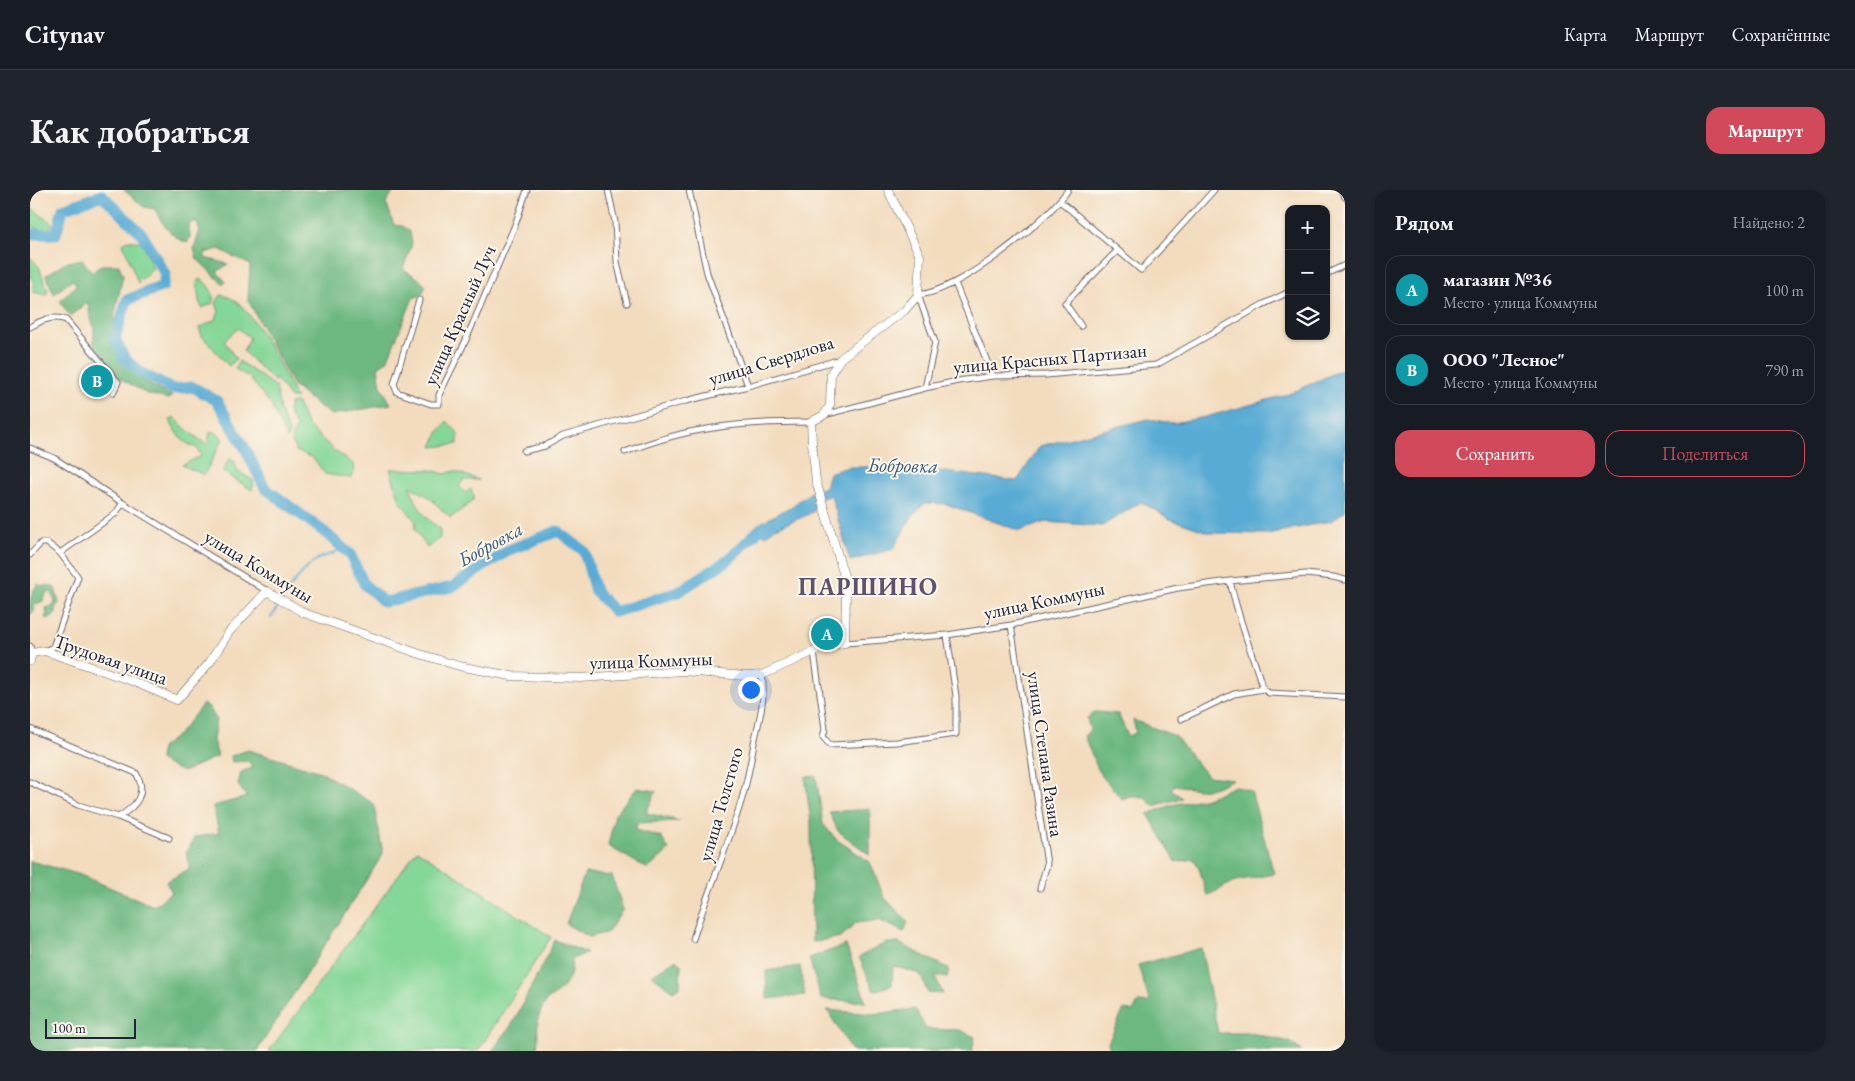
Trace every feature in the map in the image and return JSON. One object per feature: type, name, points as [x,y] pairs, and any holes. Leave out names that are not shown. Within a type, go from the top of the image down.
[{"type":"street","name":"улица Красный Луч","points":[[419,300],[394,384],[397,392],[431,404],[439,404],[439,395],[465,342],[515,225],[527,190]]},
{"type":"street","points":[[608,190],[615,222],[617,262],[627,303]]},
{"type":"street","points":[[689,190],[707,273],[748,386]]},
{"type":"street","points":[[888,190],[920,256],[918,295],[935,342],[924,388]]},
{"type":"street","name":"улица Свердлова","points":[[524,451],[545,446],[563,436],[686,401],[748,386],[841,358],[904,310],[918,295],[928,294],[955,283],[983,265],[1060,201],[1068,190]]},
{"type":"street","points":[[1060,201],[1141,270],[1214,190]]},
{"type":"street","points":[[1341,190],[1345,197]]},
{"type":"street","points":[[1081,326],[1065,303],[1117,251]]},
{"type":"street","points":[[1330,272],[1345,265]]},
{"type":"street","points":[[955,283],[993,376]]},
{"type":"street","name":"улица Красных Партизан","points":[[625,452],[650,443],[707,429],[769,422],[811,422],[824,415],[924,388],[993,376],[1046,375],[1156,365],[1285,294]]},
{"type":"street","points":[[30,327],[46,319],[59,317],[66,320],[118,382],[113,393]]},
{"type":"street","points":[[824,415],[830,405],[832,374],[841,358]]},
{"type":"street","points":[[811,422],[816,481],[844,576],[846,592],[845,643]]},
{"type":"street","name":"улица Коммуны","points":[[30,448],[54,458],[304,613],[418,653],[485,672],[511,676],[582,678],[682,671],[746,676],[762,675],[828,645],[948,634],[1011,624],[1178,588],[1230,581],[1306,574],[1345,580]]},
{"type":"street","points":[[60,553],[115,514],[124,503]]},
{"type":"street","points":[[30,555],[41,543],[47,543],[60,553],[78,577],[53,647],[45,651]]},
{"type":"street","points":[[1230,581],[1236,611],[1250,646],[1263,689],[1269,693],[1345,697]]},
{"type":"street","name":"Трудовая улица","points":[[31,649],[45,651],[132,681],[177,700],[210,662],[229,632],[267,591]]},
{"type":"street","name":"улица Степана Разина","points":[[1011,624],[1047,864],[1040,888]]},
{"type":"street","points":[[814,652],[825,729],[823,738],[830,745],[897,742],[956,734],[956,696],[948,634]]},
{"type":"street","points":[[30,661],[31,649]]},
{"type":"street","name":"улица Толстого","points":[[692,939],[706,896],[723,856],[743,794],[759,720],[764,688],[762,675]]},
{"type":"street","points":[[1181,719],[1234,694],[1263,689]]},
{"type":"street","points":[[30,729],[136,773],[141,782],[141,795],[127,812],[118,816]]},
{"type":"street","points":[[30,782],[78,805],[118,816],[169,838]]},
{"type":"green space","points":[[124,190],[395,190],[386,202],[394,225],[402,226],[410,232],[412,244],[403,269],[418,278],[426,286],[421,295],[413,298],[387,361],[378,367],[381,386],[391,404],[331,415],[294,387],[248,300],[250,265],[219,249],[205,253],[205,258],[228,264],[217,272],[226,282],[223,284],[197,259],[194,249],[200,230],[196,221],[189,224],[190,237],[187,243],[182,241],[160,220],[155,209],[144,207]]},
{"type":"green space","points":[[30,207],[52,223],[50,229],[43,231],[30,225]]},
{"type":"green space","points":[[128,240],[142,242],[153,268],[138,283],[123,243]]},
{"type":"green space","points":[[30,257],[39,267],[48,291],[45,295],[33,292],[34,284],[30,275]]},
{"type":"green space","points":[[82,259],[92,273],[100,265],[119,265],[123,276],[114,316],[115,326],[110,339],[135,374],[172,396],[169,399],[147,394],[121,379],[94,345],[94,327],[88,302],[70,316],[60,301],[77,285],[72,280],[54,294],[46,275],[65,263]]},
{"type":"green space","points":[[201,279],[213,296],[213,303],[202,308],[199,301],[197,282]]},
{"type":"green space","points":[[221,295],[236,301],[253,319],[285,374],[296,398],[290,398],[275,377],[275,382],[243,351],[250,338],[238,328],[224,341],[236,359],[229,366],[202,336],[199,328],[215,320],[219,312],[216,303]]},
{"type":"green space","points":[[239,361],[276,387],[280,411],[289,432],[287,439],[271,405],[249,377],[235,369]]},
{"type":"green space","points":[[296,402],[308,426],[335,451],[353,464],[354,472],[351,478],[325,474],[313,458],[296,451],[292,442],[292,436],[297,428],[288,412],[290,403]]},
{"type":"green space","points":[[174,417],[187,430],[207,445],[210,432],[216,432],[223,439],[204,475],[182,465],[201,456],[197,448],[183,440],[174,430],[170,420]]},
{"type":"green space","points":[[447,421],[458,433],[458,444],[432,447],[438,433]]},
{"type":"green space","points":[[229,458],[235,462],[237,471],[254,481],[252,490],[223,472]]},
{"type":"green space","points":[[390,469],[431,470],[445,474],[454,471],[479,480],[463,480],[459,486],[466,493],[471,489],[474,497],[473,501],[450,518],[429,497],[410,486],[421,510],[434,525],[440,528],[440,538],[427,548],[415,529],[416,522],[400,501]]},
{"type":"green space","points":[[38,584],[43,587],[48,585],[55,588],[59,603],[56,607],[56,614],[53,617],[46,619],[45,616],[47,615],[46,608],[53,606],[55,603],[52,592],[47,592],[43,601],[34,605],[35,609],[30,615],[31,598]]},
{"type":"green space","points":[[203,704],[209,707],[216,719],[213,741],[218,756],[183,772],[160,761],[161,748],[179,734]]},
{"type":"green space","points":[[1096,712],[1118,714],[1128,736],[1136,733],[1133,720],[1175,736],[1207,776],[1233,779],[1217,787],[1205,789],[1175,785],[1171,789],[1182,798],[1153,806],[1145,797],[1130,796],[1122,799],[1100,774],[1084,736],[1090,730],[1087,718]]},
{"type":"green space","points":[[248,750],[321,772],[374,804],[383,854],[257,1051],[30,1051],[30,861],[78,874],[154,906],[172,892],[166,882],[190,868],[186,853],[195,837],[219,833],[213,806],[247,797],[238,785],[241,772],[252,768],[249,761],[232,762],[231,756]]},
{"type":"green space","points":[[816,776],[823,824],[837,840],[870,862],[884,897],[908,922],[904,932],[879,920],[856,923],[841,937],[812,942],[811,823],[805,777]]},
{"type":"green space","points":[[1235,786],[1251,791],[1274,874],[1235,881],[1207,896],[1199,868],[1194,859],[1176,862],[1148,814],[1171,805],[1207,798]]},
{"type":"green space","points":[[637,788],[656,791],[646,813],[680,821],[637,823],[636,830],[661,837],[669,850],[648,869],[608,846],[615,814]]},
{"type":"green space","points":[[870,809],[870,855],[838,831],[829,812]]},
{"type":"green space","points":[[417,850],[551,937],[478,1051],[269,1051]]},
{"type":"green space","points":[[585,873],[612,876],[623,909],[608,932],[589,937],[566,924]]},
{"type":"green space","points":[[555,940],[587,953],[572,959],[570,976],[566,984],[544,1004],[538,1019],[536,1051],[492,1051],[513,1023]]},
{"type":"green space","points":[[886,943],[899,943],[949,969],[947,978],[934,975],[943,994],[928,993],[920,974],[893,966],[892,985],[874,991],[859,957]]},
{"type":"green space","points":[[846,945],[866,1002],[821,999],[809,958]]},
{"type":"green space","points":[[1201,948],[1218,1033],[1250,1033],[1290,1042],[1302,1051],[1111,1051],[1108,1043],[1124,1009],[1133,1012],[1138,1002],[1150,1003],[1138,965]]},
{"type":"green space","points":[[675,960],[681,964],[680,987],[673,991],[652,975]]},
{"type":"green space","points":[[800,966],[805,995],[767,999],[766,971]]},
{"type":"green space","points":[[915,1009],[926,1029],[960,1030],[975,1037],[972,1051],[852,1051],[827,1010],[873,1014]]},
{"type":"water","points":[[1345,368],[1345,511],[1331,521],[1268,534],[1211,533],[1170,519],[1141,502],[1102,526],[1045,522],[1020,531],[946,504],[925,503],[911,518],[893,549],[850,561],[831,495],[820,499],[814,511],[773,529],[765,536],[757,525],[792,506],[810,493],[825,487],[829,473],[848,467],[906,467],[1017,481],[1040,446],[1148,419],[1173,423],[1206,417],[1289,394]]},
{"type":"waterway","name":"Бобровка","points":[[30,233],[56,234],[63,209],[102,195],[142,234],[165,274],[163,286],[127,300],[115,339],[125,359],[140,372],[172,389],[193,387],[217,401],[246,450],[265,488],[323,531],[350,554],[364,584],[384,602],[452,587],[509,550],[558,531],[584,551],[595,591],[615,612],[678,592],[728,560],[759,530],[772,523]]},
{"type":"waterway","points":[[287,591],[313,562],[335,553],[342,547]]},
{"type":"waterway","points":[[271,618],[280,603]]},
{"type":"place","name":"ООО \"Лесное\"","points":[[97,381]]},
{"type":"place","name":"магазин №36","points":[[827,634]]},
{"type":"district","name":"ПАРШИНО","points":[[868,587]]}]
